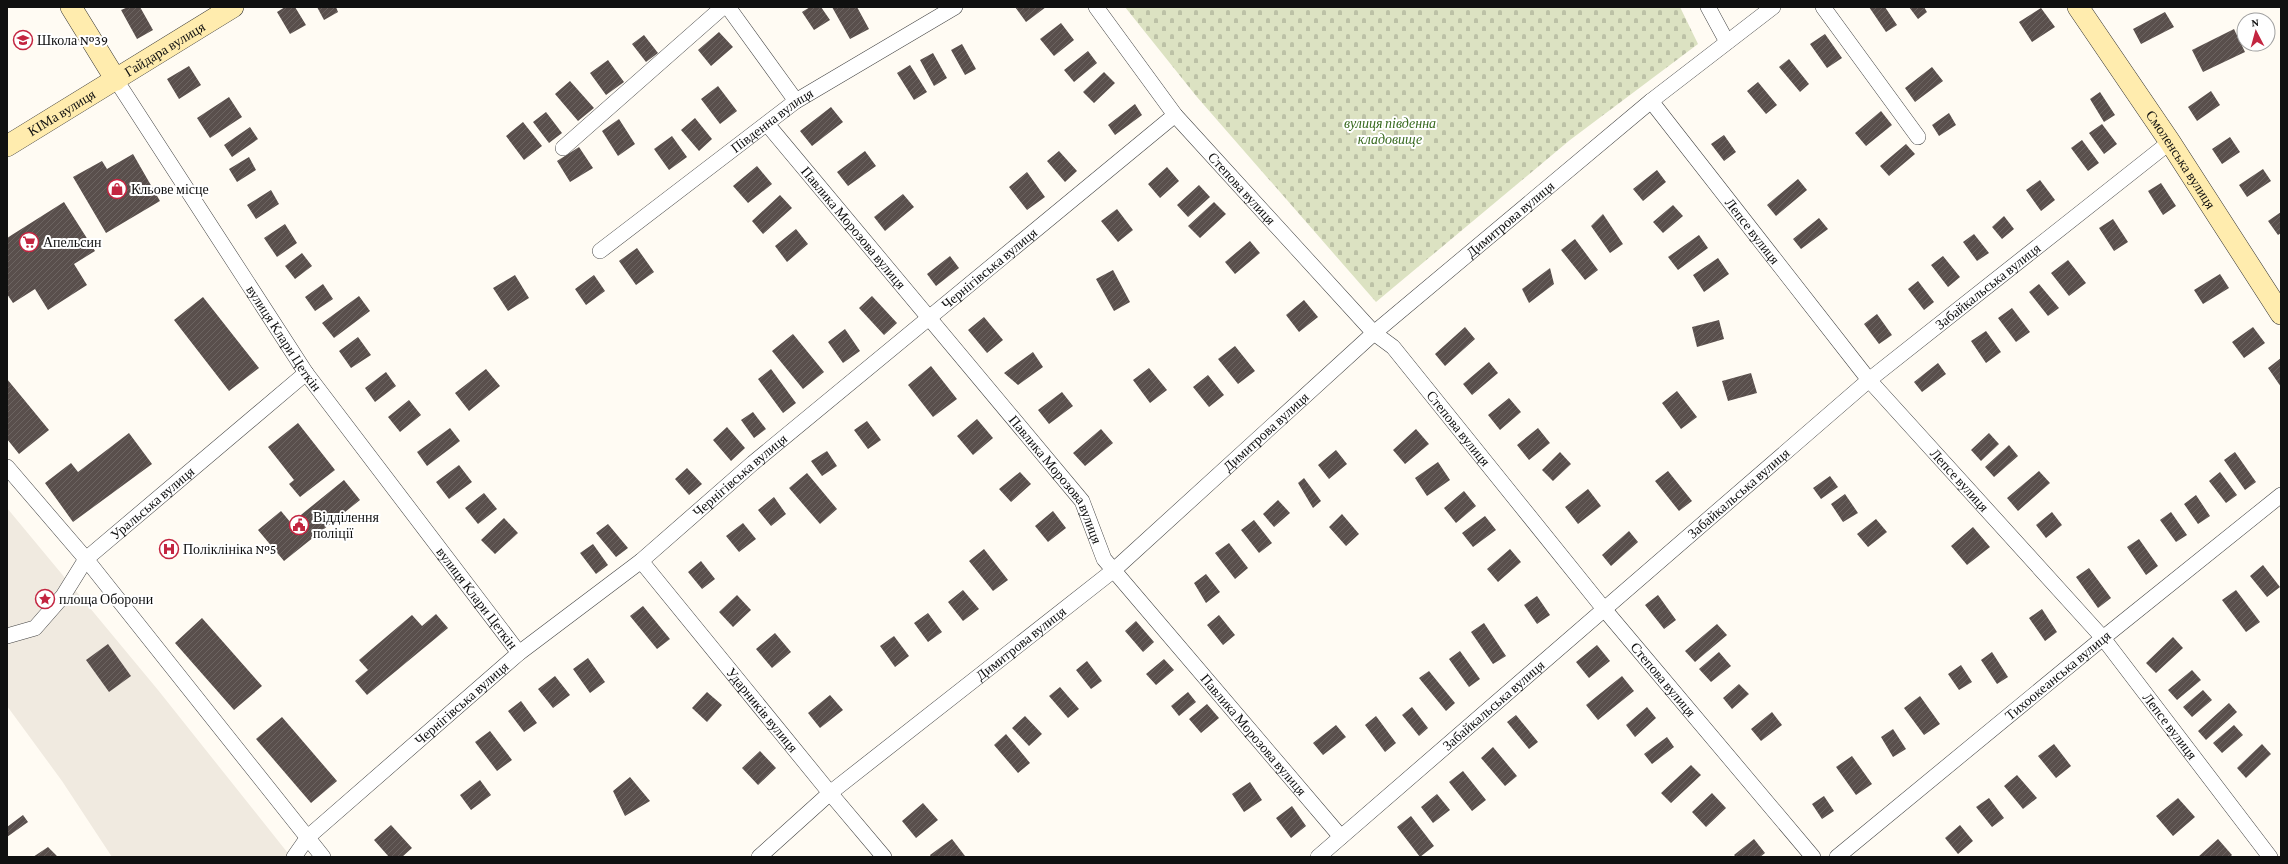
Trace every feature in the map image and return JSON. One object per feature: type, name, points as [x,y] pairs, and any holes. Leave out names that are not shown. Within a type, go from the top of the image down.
[{"type":"street","name":"вулиця Клари Цеткін","points":[[72,7],[116,80],[306,372],[519,653]]},
{"type":"street","name":"Гайдара вулиця","points":[[116,80],[234,7]]},
{"type":"street","points":[[563,148],[723,7]]},
{"type":"street","points":[[728,7],[796,101]]},
{"type":"street","name":"Південна вулиця","points":[[600,251],[796,101],[956,7]]},
{"type":"street","name":"Степова вулиця","points":[[1096,7],[1175,115],[1374,333],[1393,347],[1604,609],[1813,857]]},
{"type":"street","points":[[1708,7],[1727,42]]},
{"type":"street","name":"Димитрова вулиця","points":[[759,857],[830,793],[1114,570],[1374,333],[1651,101],[1773,7]]},
{"type":"street","points":[[1823,7],[1918,137]]},
{"type":"street","name":"Смоленська вулиця","points":[[2078,7],[2170,142],[2281,314]]},
{"type":"street","name":"КІМа вулиця","points":[[7,146],[116,80]]},
{"type":"street","name":"Лепсе вулиця","points":[[1651,101],[1869,380],[2103,638],[2270,857]]},
{"type":"street","name":"Чернігівська вулиця","points":[[294,857],[308,837],[519,653],[641,561],[753,463],[1175,115]]},
{"type":"street","name":"Павлика Морозова вулиця","points":[[767,124],[1082,501],[1104,559],[1341,837]]},
{"type":"street","name":"Забайкальська вулиця","points":[[1318,857],[1869,380],[2170,142]]},
{"type":"street","name":"Уральська вулиця","points":[[7,636],[35,628],[63,596],[86,559],[306,372]]},
{"type":"street","points":[[7,467],[86,559],[323,857]]},
{"type":"street","name":"Тихоокеанська вулиця","points":[[1837,857],[2103,638],[2281,495]]},
{"type":"street","name":"Ударників вулиця","points":[[641,561],[884,857]]},
{"type":"green space","name":"вулиця південна кладовище","points":[[1125,7],[1680,7],[1698,44],[1570,140],[1376,302],[1197,97]]},
{"type":"shaded area","name":"площа Оборони","points":[[7,508],[158,690],[291,857],[112,857],[62,781],[7,706]]},
{"type":"building","points":[[128,7],[140,7],[153,30],[137,39],[121,10]]},
{"type":"building","points":[[285,7],[295,7],[306,25],[290,34],[277,12]]},
{"type":"building","points":[[317,7],[336,7],[338,12],[324,20]]},
{"type":"building","points":[[810,7],[821,7],[830,20],[814,30],[802,12]]},
{"type":"building","points":[[832,7],[857,7],[869,29],[850,39]]},
{"type":"building","points":[[1015,7],[1046,7],[1026,22]]},
{"type":"building","points":[[1869,7],[1885,7],[1897,25],[1886,32]]},
{"type":"building","points":[[1909,7],[1924,7],[1927,12],[1918,19]]},
{"type":"building","points":[[2041,8],[2055,27],[2032,42],[2019,22]]},
{"type":"building","points":[[2165,12],[2174,27],[2141,44],[2133,29]]},
{"type":"building","points":[[1061,23],[1074,40],[1054,56],[1040,39]]},
{"type":"building","points":[[2234,29],[2236,33],[2236,52],[2245,52],[2203,72],[2192,50]]},
{"type":"building","points":[[719,32],[733,47],[711,66],[698,50]]},
{"type":"building","points":[[1825,34],[1842,58],[1827,68],[1810,44]]},
{"type":"building","points":[[644,35],[658,53],[646,62],[632,44]]},
{"type":"building","points":[[962,44],[976,69],[965,75],[951,50]]},
{"type":"building","points":[[1088,51],[1097,63],[1074,82],[1064,70]]},
{"type":"building","points":[[933,53],[947,78],[934,86],[920,60]]},
{"type":"building","points":[[1789,59],[1809,84],[1800,92],[1779,67]]},
{"type":"building","points":[[608,60],[624,82],[606,95],[590,73]]},
{"type":"building","points":[[910,65],[927,92],[914,100],[897,73]]},
{"type":"building","points":[[189,66],[201,85],[179,99],[167,79]]},
{"type":"building","points":[[1932,67],[1943,81],[1915,102],[1905,88]]},
{"type":"building","points":[[1104,72],[1115,83],[1094,103],[1083,92]]},
{"type":"building","points":[[570,81],[594,108],[578,121],[555,94]]},
{"type":"building","points":[[1758,82],[1777,105],[1766,114],[1747,91]]},
{"type":"building","points":[[718,86],[737,111],[720,124],[701,99]]},
{"type":"building","points":[[2211,91],[2220,105],[2197,121],[2188,107]]},
{"type":"building","points":[[2100,92],[2115,115],[2104,122],[2090,99]]},
{"type":"building","points":[[229,97],[242,117],[210,138],[197,118]]},
{"type":"building","points":[[1135,104],[1142,115],[1115,135],[1108,125]]},
{"type":"building","points":[[831,107],[843,122],[812,146],[800,131]]},
{"type":"building","points":[[1881,111],[1892,125],[1866,146],[1855,133]]},
{"type":"building","points":[[546,112],[562,133],[549,143],[533,122]]},
{"type":"building","points":[[1949,113],[1956,125],[1939,136],[1932,125]]},
{"type":"building","points":[[695,118],[712,139],[699,151],[681,130]]},
{"type":"building","points":[[619,119],[635,144],[618,156],[602,131]]},
{"type":"building","points":[[523,122],[542,146],[524,160],[506,136]]},
{"type":"building","points":[[2102,124],[2117,144],[2104,154],[2089,133]]},
{"type":"building","points":[[250,127],[258,139],[232,157],[224,145]]},
{"type":"building","points":[[1724,135],[1736,152],[1724,161],[1711,144]]},
{"type":"building","points":[[672,136],[687,157],[669,170],[654,149]]},
{"type":"building","points":[[2230,137],[2240,152],[2222,164],[2212,149]]},
{"type":"building","points":[[2082,140],[2099,163],[2088,171],[2071,148]]},
{"type":"building","points":[[1906,144],[1915,154],[1889,176],[1880,166]]},
{"type":"building","points":[[579,147],[593,168],[570,182],[557,161]]},
{"type":"building","points":[[865,151],[876,166],[848,186],[837,172]]},
{"type":"building","points":[[1059,151],[1077,171],[1065,182],[1047,161]]},
{"type":"building","name":"Кльове місце","points":[[133,154],[160,201],[106,233],[73,177],[102,161],[107,169]]},
{"type":"building","points":[[249,157],[256,170],[237,182],[229,169]]},
{"type":"building","points":[[757,166],[772,184],[748,203],[733,186]]},
{"type":"building","points":[[1167,167],[1179,181],[1160,198],[1148,184]]},
{"type":"building","points":[[2263,169],[2271,181],[2247,197],[2239,185]]},
{"type":"building","points":[[1657,170],[1666,182],[1643,201],[1633,189]]},
{"type":"building","points":[[1027,172],[1045,197],[1027,210],[1009,187]]},
{"type":"building","points":[[1798,179],[1807,190],[1776,216],[1767,205]]},
{"type":"building","points":[[2040,180],[2055,200],[2041,211],[2026,190]]},
{"type":"building","points":[[2161,183],[2176,206],[2163,215],[2148,191]]},
{"type":"building","points":[[1199,185],[1210,197],[1188,217],[1177,205]]},
{"type":"building","points":[[271,190],[279,204],[256,219],[247,205]]},
{"type":"building","points":[[903,194],[914,207],[885,231],[874,217]]},
{"type":"building","points":[[780,195],[792,208],[763,234],[752,221]]},
{"type":"building","points":[[64,202],[95,251],[74,264],[87,285],[48,310],[35,289],[13,303],[7,294],[7,238]]},
{"type":"building","points":[[1214,202],[1226,214],[1200,238],[1188,226]]},
{"type":"building","points":[[1673,205],[1683,216],[1663,233],[1653,222]]},
{"type":"building","points":[[1117,209],[1133,230],[1118,242],[1101,221]]},
{"type":"building","points":[[2281,212],[2281,233],[2278,235],[2268,221]]},
{"type":"building","points":[[1603,214],[1623,244],[1610,253],[1591,226]]},
{"type":"building","points":[[2004,216],[2014,229],[2002,239],[1992,227]]},
{"type":"building","points":[[1819,218],[1828,229],[1801,249],[1793,239]]},
{"type":"building","points":[[2113,219],[2128,242],[2114,251],[2099,228]]},
{"type":"building","points":[[285,224],[297,243],[277,257],[264,238]]},
{"type":"building","points":[[796,229],[808,244],[787,262],[775,246]]},
{"type":"building","points":[[1974,234],[1989,253],[1977,261],[1963,242]]},
{"type":"building","points":[[1699,235],[1708,248],[1678,270],[1668,257]]},
{"type":"building","points":[[1575,239],[1598,270],[1585,280],[1561,250]]},
{"type":"building","points":[[1250,241],[1260,253],[1235,274],[1225,262]]},
{"type":"building","points":[[637,248],[654,272],[636,285],[619,261]]},
{"type":"building","points":[[302,253],[312,266],[295,279],[285,266]]},
{"type":"building","points":[[950,256],[959,268],[936,286],[927,274]]},
{"type":"building","points":[[1943,256],[1960,277],[1948,287],[1931,265]]},
{"type":"building","points":[[1718,258],[1729,274],[1704,292],[1693,275]]},
{"type":"building","points":[[2068,260],[2086,283],[2069,296],[2051,273]]},
{"type":"building","points":[[1550,268],[1554,284],[1529,303],[1522,289]]},
{"type":"building","points":[[1113,270],[1130,302],[1114,311],[1096,279]]},
{"type":"building","points":[[2220,274],[2229,288],[2203,304],[2194,290]]},
{"type":"building","points":[[515,275],[529,298],[508,311],[493,288]]},
{"type":"building","points":[[594,275],[605,291],[586,305],[575,289]]},
{"type":"building","points":[[1918,281],[1934,302],[1924,310],[1908,289]]},
{"type":"building","points":[[323,284],[333,299],[315,311],[305,297]]},
{"type":"building","points":[[2039,284],[2059,308],[2048,316],[2029,292]]},
{"type":"building","points":[[359,296],[370,311],[334,338],[322,323]]},
{"type":"building","points":[[872,296],[897,323],[884,335],[859,308]]},
{"type":"building","points":[[203,297],[259,368],[229,391],[174,320]]},
{"type":"building","points":[[1304,300],[1318,317],[1299,332],[1286,315]]},
{"type":"building","points":[[2012,308],[2030,332],[2016,342],[1998,318]]},
{"type":"building","points":[[1877,314],[1892,335],[1879,344],[1864,324]]},
{"type":"building","points":[[984,317],[1003,340],[987,353],[968,330]]},
{"type":"building","points":[[1719,320],[1724,339],[1697,347],[1692,327]]},
{"type":"building","points":[[1465,327],[1475,339],[1445,366],[1435,354]]},
{"type":"building","points":[[2253,327],[2265,343],[2244,358],[2232,342]]},
{"type":"building","points":[[845,329],[860,351],[843,363],[828,342]]},
{"type":"building","points":[[1986,331],[2001,352],[1986,363],[1971,341]]},
{"type":"building","points":[[793,334],[824,372],[803,389],[772,351]]},
{"type":"building","points":[[358,337],[371,355],[351,368],[339,351]]},
{"type":"building","points":[[1235,346],[1255,371],[1238,384],[1218,359]]},
{"type":"building","points":[[1033,352],[1043,367],[1018,385],[1004,373]]},
{"type":"building","points":[[2281,358],[2281,387],[2268,368]]},
{"type":"building","points":[[1489,362],[1498,373],[1472,395],[1463,384]]},
{"type":"building","points":[[1938,363],[1946,374],[1922,392],[1914,382]]},
{"type":"building","points":[[931,366],[957,399],[933,417],[908,385]]},
{"type":"building","points":[[1149,368],[1167,390],[1150,403],[1133,380]]},
{"type":"building","points":[[486,369],[500,386],[469,411],[455,393]]},
{"type":"building","points":[[771,369],[796,403],[783,413],[758,379]]},
{"type":"building","points":[[386,372],[396,386],[375,402],[365,388]]},
{"type":"building","points":[[1751,373],[1757,393],[1728,401],[1722,381]]},
{"type":"building","points":[[1208,375],[1224,395],[1209,407],[1193,387]]},
{"type":"building","points":[[7,379],[49,430],[19,454],[7,439]]},
{"type":"building","points":[[1677,391],[1697,417],[1681,429],[1662,403]]},
{"type":"building","points":[[1062,392],[1073,406],[1049,424],[1038,410]]},
{"type":"building","points":[[1509,398],[1521,412],[1500,430],[1488,415]]},
{"type":"building","points":[[409,400],[421,415],[400,432],[388,417]]},
{"type":"building","points":[[753,412],[766,429],[754,438],[741,420]]},
{"type":"building","points":[[977,419],[993,438],[973,455],[957,436]]},
{"type":"building","points":[[867,421],[881,440],[868,449],[854,430]]},
{"type":"building","points":[[298,423],[335,470],[300,497],[289,484],[294,480],[268,447]]},
{"type":"building","points":[[727,427],[745,448],[731,461],[713,440]]},
{"type":"building","points":[[450,428],[460,441],[427,466],[417,452]]},
{"type":"building","points":[[1538,428],[1550,443],[1529,460],[1517,445]]},
{"type":"building","points":[[1101,429],[1113,443],[1085,466],[1073,453]]},
{"type":"building","points":[[1416,429],[1429,444],[1405,464],[1393,450]]},
{"type":"building","points":[[129,433],[152,464],[73,522],[45,483],[71,463],[78,472]]},
{"type":"building","points":[[1989,433],[1999,444],[1981,461],[1971,450]]},
{"type":"building","points":[[2009,445],[2018,456],[1994,477],[1985,467]]},
{"type":"building","points":[[1336,450],[1347,464],[1329,479],[1318,465]]},
{"type":"building","points":[[827,451],[837,466],[822,476],[811,461]]},
{"type":"building","points":[[1560,452],[1571,464],[1553,481],[1542,470]]},
{"type":"building","points":[[2235,452],[2256,482],[2245,490],[2224,460]]},
{"type":"building","points":[[1438,462],[1450,480],[1427,496],[1415,478]]},
{"type":"building","points":[[459,465],[472,482],[449,499],[436,482]]},
{"type":"building","points":[[687,468],[702,484],[689,495],[675,479]]},
{"type":"building","points":[[1668,471],[1692,501],[1679,511],[1655,481]]},
{"type":"building","points":[[2039,471],[2050,483],[2018,511],[2007,498]]},
{"type":"building","points":[[1020,472],[1031,484],[1011,502],[999,489]]},
{"type":"building","points":[[2220,472],[2237,495],[2226,503],[2209,481]]},
{"type":"building","points":[[807,473],[837,509],[820,524],[789,488]]},
{"type":"building","points":[[1830,476],[1838,487],[1821,499],[1813,488]]},
{"type":"building","points":[[1304,478],[1321,501],[1313,508],[1298,483]]},
{"type":"building","points":[[344,480],[360,500],[284,561],[258,530],[281,511],[291,523]]},
{"type":"building","points":[[1588,489],[1601,506],[1578,524],[1565,507]]},
{"type":"building","points":[[1464,491],[1476,506],[1456,523],[1444,508]]},
{"type":"building","points":[[484,493],[497,509],[478,524],[465,508]]},
{"type":"building","points":[[1845,494],[1858,513],[1843,522],[1831,504]]},
{"type":"building","points":[[2196,495],[2210,516],[2198,524],[2184,504]]},
{"type":"building","points":[[774,497],[786,514],[771,526],[758,510]]},
{"type":"building","points":[[1278,500],[1290,513],[1274,527],[1263,514]]},
{"type":"building","points":[[1053,511],[1066,528],[1048,542],[1035,526]]},
{"type":"building","points":[[2052,512],[2062,525],[2046,538],[2036,525]]},
{"type":"building","points":[[2171,512],[2187,535],[2176,542],[2160,520]]},
{"type":"building","points":[[1342,514],[1359,534],[1346,546],[1329,527]]},
{"type":"building","points":[[1485,516],[1496,530],[1473,547],[1462,533]]},
{"type":"building","points":[[504,518],[518,533],[495,554],[481,540]]},
{"type":"building","points":[[1876,519],[1887,532],[1868,547],[1857,534]]},
{"type":"building","points":[[1254,520],[1272,543],[1259,553],[1241,530]]},
{"type":"building","points":[[743,523],[756,539],[739,552],[726,536]]},
{"type":"building","points":[[608,524],[628,548],[616,557],[596,533]]},
{"type":"building","points":[[1973,527],[1990,547],[1967,565],[1951,546]]},
{"type":"building","points":[[1629,531],[1638,542],[1611,566],[1602,555]]},
{"type":"building","points":[[2139,539],[2158,566],[2146,575],[2127,547]]},
{"type":"building","points":[[1229,543],[1248,568],[1235,579],[1215,553]]},
{"type":"building","points":[[593,544],[608,565],[596,574],[580,553]]},
{"type":"building","points":[[984,549],[1008,580],[993,591],[969,561]]},
{"type":"building","points":[[1510,549],[1521,562],[1498,582],[1487,569]]},
{"type":"building","points":[[701,561],[715,579],[702,589],[688,572]]},
{"type":"building","points":[[2263,565],[2280,587],[2267,597],[2250,576]]},
{"type":"building","points":[[2089,568],[2111,598],[2098,608],[2076,577]]},
{"type":"building","points":[[1206,574],[1220,592],[1206,603],[1194,583]]},
{"type":"building","points":[[963,590],[979,609],[963,621],[948,602]]},
{"type":"building","points":[[2236,590],[2260,622],[2246,632],[2222,600]]},
{"type":"building","points":[[737,595],[751,610],[733,627],[719,612]]},
{"type":"building","points":[[1658,595],[1676,620],[1664,629],[1645,605]]},
{"type":"building","points":[[1537,596],[1550,615],[1537,624],[1524,605]]},
{"type":"building","points":[[643,606],[670,639],[657,649],[630,616]]},
{"type":"building","points":[[2042,609],[2057,632],[2045,641],[2029,618]]},
{"type":"building","points":[[928,613],[942,632],[928,642],[914,623]]},
{"type":"building","points":[[436,614],[448,628],[367,695],[355,681],[368,670],[359,660],[412,615],[422,626]]},
{"type":"building","points":[[1219,615],[1235,635],[1223,645],[1207,625]]},
{"type":"building","points":[[202,618],[262,686],[234,710],[175,643]]},
{"type":"building","points":[[1136,621],[1154,642],[1143,652],[1125,631]]},
{"type":"building","points":[[1484,623],[1506,656],[1493,664],[1471,632]]},
{"type":"building","points":[[1717,624],[1727,635],[1695,662],[1685,651]]},
{"type":"building","points":[[775,633],[791,652],[772,668],[756,649]]},
{"type":"building","points":[[894,636],[909,656],[895,667],[880,646]]},
{"type":"building","points":[[2173,637],[2183,648],[2156,673],[2146,663]]},
{"type":"building","points":[[108,644],[131,676],[109,692],[86,660]]},
{"type":"building","points":[[1597,645],[1610,661],[1589,678],[1576,662]]},
{"type":"building","points":[[1460,651],[1480,679],[1469,687],[1449,659]]},
{"type":"building","points":[[1719,652],[1731,666],[1711,682],[1699,669]]},
{"type":"building","points":[[1992,652],[2008,677],[1997,684],[1981,660]]},
{"type":"building","points":[[588,658],[605,682],[590,693],[573,669]]},
{"type":"building","points":[[1164,659],[1174,670],[1156,685],[1146,674]]},
{"type":"building","points":[[1087,661],[1102,681],[1091,689],[1076,670]]},
{"type":"building","points":[[1961,665],[1972,682],[1959,690],[1948,674]]},
{"type":"building","points":[[2192,670],[2201,680],[2177,700],[2168,690]]},
{"type":"building","points":[[1429,671],[1455,703],[1446,711],[1419,678]]},
{"type":"building","points":[[555,676],[570,695],[553,708],[538,689]]},
{"type":"building","points":[[1622,676],[1634,691],[1598,720],[1586,705]]},
{"type":"building","points":[[1739,684],[1749,694],[1732,709],[1723,698]]},
{"type":"building","points":[[1060,687],[1079,709],[1068,718],[1049,696]]},
{"type":"building","points":[[2203,690],[2212,700],[2192,717],[2183,707]]},
{"type":"building","points":[[707,692],[722,705],[707,722],[692,708]]},
{"type":"building","points":[[1188,692],[1196,702],[1179,716],[1171,706]]},
{"type":"building","points":[[830,695],[843,710],[820,728],[808,713]]},
{"type":"building","points":[[1920,696],[1940,724],[1924,735],[1904,708]]},
{"type":"building","points":[[521,701],[537,723],[524,732],[508,711]]},
{"type":"building","points":[[2229,703],[2237,712],[2206,740],[2198,731]]},
{"type":"building","points":[[1207,704],[1219,718],[1201,733],[1189,719]]},
{"type":"building","points":[[1412,707],[1428,728],[1419,736],[1402,715]]},
{"type":"building","points":[[1647,707],[1656,718],[1635,737],[1626,725]]},
{"type":"building","points":[[1772,712],[1782,725],[1761,741],[1751,729]]},
{"type":"building","points":[[1516,715],[1538,742],[1529,749],[1507,722]]},
{"type":"building","points":[[1025,716],[1042,734],[1029,746],[1012,728]]},
{"type":"building","points":[[1376,716],[1396,743],[1385,752],[1365,725]]},
{"type":"building","points":[[282,717],[337,781],[311,803],[256,739]]},
{"type":"building","points":[[1336,725],[1346,737],[1323,755],[1313,743]]},
{"type":"building","points":[[2234,725],[2243,735],[2222,753],[2213,743]]},
{"type":"building","points":[[1893,729],[1906,749],[1893,757],[1881,737]]},
{"type":"building","points":[[490,731],[512,760],[497,771],[475,742]]},
{"type":"building","points":[[1006,734],[1030,763],[1018,773],[994,745]]},
{"type":"building","points":[[1667,737],[1674,747],[1652,764],[1644,754]]},
{"type":"building","points":[[2054,744],[2071,766],[2056,778],[2038,756]]},
{"type":"building","points":[[2262,744],[2271,754],[2246,778],[2237,768]]},
{"type":"building","points":[[1493,747],[1517,776],[1505,786],[1481,758]]},
{"type":"building","points":[[760,751],[776,768],[758,785],[742,768]]},
{"type":"building","points":[[1852,756],[1872,784],[1856,795],[1836,767]]},
{"type":"building","points":[[1691,765],[1701,775],[1671,803],[1661,793]]},
{"type":"building","points":[[1463,771],[1486,800],[1472,811],[1449,782]]},
{"type":"building","points":[[2017,775],[2037,798],[2023,809],[2004,786]]},
{"type":"building","points":[[630,777],[650,801],[625,816],[613,791]]},
{"type":"building","points":[[480,780],[491,795],[471,810],[460,795]]},
{"type":"building","points":[[1250,782],[1262,800],[1244,812],[1232,794]]},
{"type":"building","points":[[1712,793],[1726,808],[1706,827],[1692,812]]},
{"type":"building","points":[[1437,794],[1450,810],[1433,823],[1421,807]]},
{"type":"building","points":[[1824,796],[1834,811],[1822,819],[1812,804]]},
{"type":"building","points":[[1989,798],[2004,818],[1992,827],[1976,807]]},
{"type":"building","points":[[2178,798],[2195,817],[2173,836],[2156,816]]},
{"type":"building","points":[[923,803],[938,820],[916,838],[902,821]]},
{"type":"building","points":[[1292,806],[1306,826],[1291,838],[1276,818]]},
{"type":"building","points":[[23,815],[28,822],[7,837],[7,827]]},
{"type":"building","points":[[1411,816],[1434,846],[1420,857],[1397,827]]},
{"type":"building","points":[[391,825],[412,848],[402,857],[389,857],[374,840]]},
{"type":"building","points":[[1960,825],[1973,841],[1958,854],[1945,838]]},
{"type":"building","points":[[952,839],[965,856],[931,857],[930,855]]},
{"type":"building","points":[[1754,839],[1765,853],[1760,857],[1736,857],[1734,855]]},
{"type":"building","points":[[2218,839],[2232,855],[2230,857],[2198,857]]},
{"type":"building","points":[[48,847],[58,857],[33,857]]},
{"type":"place","name":"Школа №39","points":[[23,40]]},
{"type":"place","name":"Кльове місце","points":[[117,189]]},
{"type":"place","name":"Апельсин","points":[[29,242]]},
{"type":"place","name":"Відділення поліції","points":[[299,525]]},
{"type":"place","name":"Поліклініка №5","points":[[169,549]]},
{"type":"place","name":"площа Оборони","points":[[45,599]]}]
